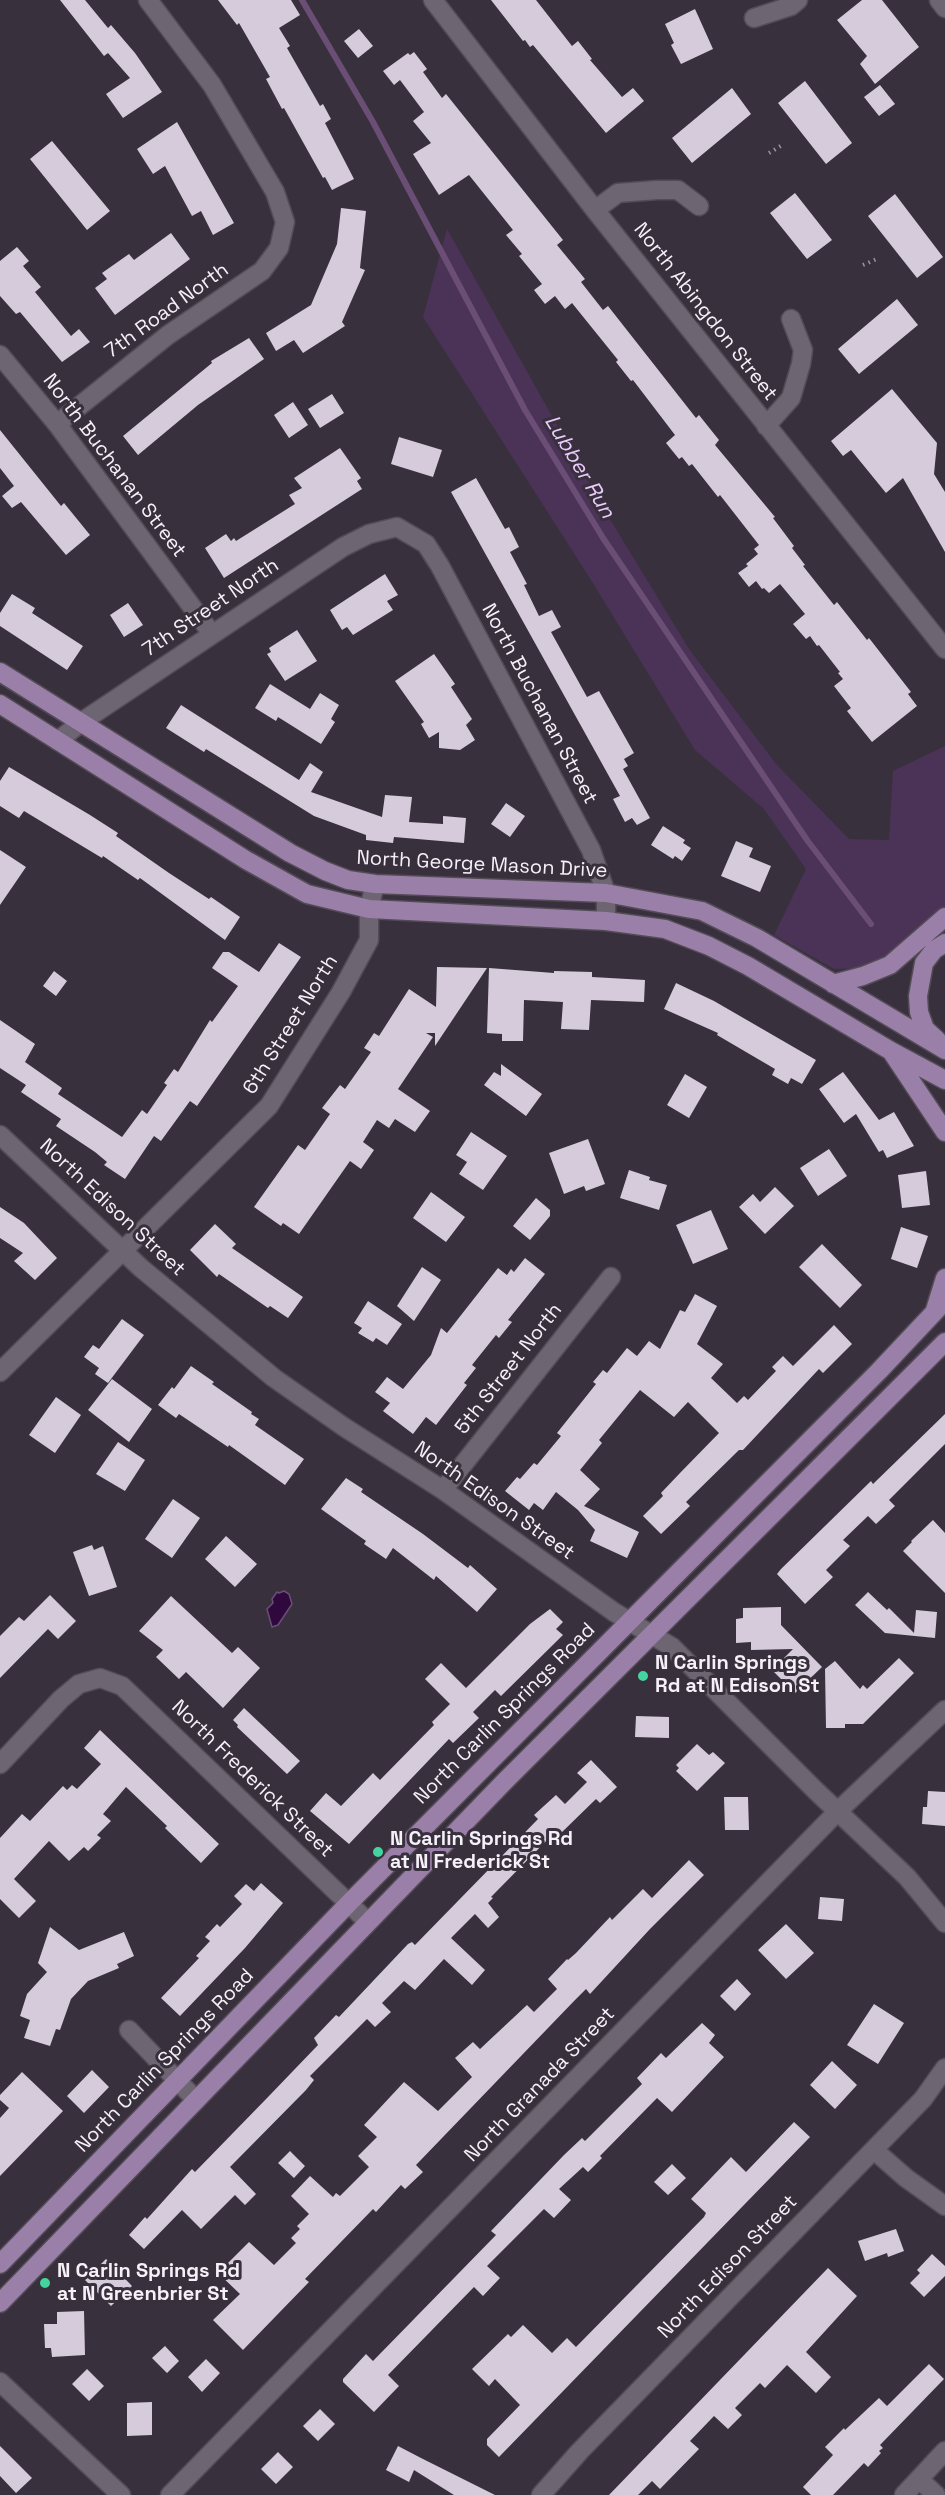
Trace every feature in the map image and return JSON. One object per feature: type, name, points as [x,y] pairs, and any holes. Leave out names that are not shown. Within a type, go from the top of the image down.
[{"type":"main road","name":"North George Mason Drive","points":[[0,672],[290,853],[340,877],[375,884],[606,893],[702,911],[757,938],[945,1049]]},
{"type":"main road","points":[[0,704],[246,860],[307,894],[369,909],[606,921],[665,929],[710,946],[748,966],[945,1080]]},
{"type":"main road","points":[[833,984],[890,966],[945,917]]},
{"type":"main road","points":[[945,944],[934,950],[924,963],[918,996],[919,1012],[925,1029],[945,1049]]},
{"type":"main road","points":[[891,1050],[945,1132]]},
{"type":"main road","points":[[939,1308],[945,1278]]},
{"type":"main road","name":"North Carlin Springs Road","points":[[0,2264],[349,1903],[939,1308]]},
{"type":"main road","points":[[0,2303],[505,1781],[945,1342]]},
{"type":"street","name":"7th Road North","points":[[57,424],[168,335],[262,270],[279,248],[285,222],[275,192],[212,86],[148,0]]},
{"type":"street","name":"North Abingdon Street","points":[[433,0],[595,210],[945,649]]},
{"type":"street","points":[[754,18],[791,6],[798,0]]},
{"type":"street","points":[[939,0],[945,8]]},
{"type":"street","points":[[595,210],[618,193],[657,190],[678,190],[699,206]]},
{"type":"street","points":[[766,426],[791,398],[801,364],[803,350],[791,320]]},
{"type":"street","name":"North Buchanan Street","points":[[0,355],[57,424],[212,634]]},
{"type":"street","name":"North Buchanan Street","points":[[397,527],[426,544],[440,566],[591,850],[606,893],[606,921]]},
{"type":"street","name":"7th Street North","points":[[58,741],[80,723],[343,547],[369,534],[397,527]]},
{"type":"street","name":"6th Street North","points":[[0,1372],[269,1106],[341,992],[369,940],[369,909],[375,884]]},
{"type":"street","name":"North Edison Street","points":[[0,1135],[122,1251],[274,1378],[344,1427],[443,1490],[629,1621],[672,1647],[907,1877],[945,1923]]},
{"type":"street","name":"5th Street North","points":[[443,1490],[611,1277]]},
{"type":"street","name":"North Frederick Street","points":[[0,1764],[79,1684],[100,1678],[122,1686],[368,1922]]},
{"type":"street","name":"North Granada Street","points":[[170,2495],[838,1811],[945,1710]]},
{"type":"street","points":[[129,2030],[196,2100]]},
{"type":"street","name":"North Edison Street","points":[[541,2495],[588,2442],[923,2099],[945,2068]]},
{"type":"street","points":[[874,2150],[906,2178],[945,2206]]},
{"type":"street","points":[[0,2382],[121,2495]]},
{"type":"street","points":[[904,2495],[945,2451]]},
{"type":"street","points":[[919,2479],[936,2495]]},
{"type":"path","points":[[769,153],[784,144]]},
{"type":"path","points":[[863,265],[879,258]]},
{"type":"shaded area","points":[[447,229],[608,516],[689,649],[776,764],[849,839],[889,840],[893,771],[945,746],[945,908],[887,961],[866,968],[834,969],[774,935],[806,869],[764,809],[695,750],[591,580],[423,317]]},
{"type":"shaded area","points":[[284,1591],[289,1594],[292,1604],[278,1625],[272,1627],[267,1609],[273,1603],[272,1599],[277,1592]]},
{"type":"building","points":[[60,0],[85,0],[108,28],[111,25],[135,53],[162,92],[123,118],[106,94],[130,78],[108,53],[104,56]]},
{"type":"building","points":[[218,0],[291,0],[300,15],[279,28],[290,46],[287,48],[320,106],[323,104],[331,119],[325,123],[354,179],[332,190],[284,108],[282,109],[266,79],[270,77],[239,23],[237,25]]},
{"type":"building","points":[[491,0],[536,0],[572,46],[578,41],[592,59],[590,60],[622,97],[633,88],[644,101],[606,133],[533,45],[530,47],[525,40],[523,41]]},
{"type":"building","points":[[862,0],[882,0],[919,47],[875,84],[860,64],[867,56],[837,20]]},
{"type":"building","points":[[695,9],[713,49],[681,64],[671,45],[674,43],[665,24]]},
{"type":"building","points":[[359,29],[373,46],[358,58],[344,41]]},
{"type":"building","points":[[414,52],[427,69],[423,72],[442,98],[446,94],[563,240],[557,245],[585,279],[581,282],[603,310],[608,306],[696,418],[699,415],[719,440],[715,445],[775,517],[773,518],[805,565],[803,566],[834,605],[837,602],[867,640],[869,638],[911,692],[908,694],[917,706],[872,742],[847,711],[851,708],[834,686],[843,679],[838,673],[840,672],[819,645],[817,646],[810,636],[806,639],[793,624],[805,614],[780,584],[769,593],[764,588],[762,589],[756,581],[749,587],[738,573],[748,566],[746,564],[758,554],[754,549],[759,545],[720,495],[718,497],[692,464],[689,466],[682,457],[679,459],[666,443],[675,435],[633,380],[631,381],[616,362],[618,360],[572,303],[565,309],[555,296],[545,304],[534,290],[542,284],[519,256],[522,254],[506,235],[513,230],[469,175],[439,195],[413,154],[431,143],[413,121],[424,112],[400,80],[394,85],[383,71],[408,53],[410,55]]},
{"type":"building","points":[[805,81],[852,143],[826,164],[778,103]]},
{"type":"building","points":[[880,85],[895,104],[879,116],[864,97]]},
{"type":"building","points":[[732,88],[751,114],[692,163],[672,138]]},
{"type":"building","points":[[177,122],[234,223],[213,235],[201,211],[192,216],[165,166],[153,174],[137,149]]},
{"type":"building","points":[[52,141],[110,211],[87,230],[30,159]]},
{"type":"building","points":[[795,193],[832,240],[807,259],[770,213]]},
{"type":"building","points":[[895,194],[943,257],[917,278],[868,216]]},
{"type":"building","points":[[341,208],[366,211],[360,268],[365,270],[342,322],[345,326],[303,353],[294,340],[276,351],[266,333],[311,305],[337,244]]},
{"type":"building","points":[[171,233],[190,259],[115,315],[95,288],[107,279],[102,273],[129,254],[134,260]]},
{"type":"building","points":[[17,247],[29,261],[23,266],[41,287],[35,292],[71,336],[79,329],[90,342],[62,362],[20,312],[16,314],[0,296],[0,261]]},
{"type":"building","points":[[897,299],[918,325],[859,374],[838,349]]},
{"type":"building","points":[[249,338],[264,359],[198,405],[138,455],[123,436],[212,363],[211,361]]},
{"type":"building","points":[[892,389],[937,443],[934,474],[945,492],[945,552],[903,478],[886,493],[851,450],[843,456],[831,441]]},
{"type":"building","points":[[332,394],[344,413],[320,428],[308,409]]},
{"type":"building","points":[[293,402],[308,425],[289,438],[274,415]]},
{"type":"building","points":[[0,430],[61,506],[64,503],[90,535],[66,555],[21,502],[12,508],[2,496],[14,486],[0,468]]},
{"type":"building","points":[[399,437],[442,450],[433,477],[391,464]]},
{"type":"building","points":[[340,448],[361,478],[357,481],[362,489],[224,578],[205,548],[226,534],[231,541],[234,538],[236,541],[295,504],[289,495],[302,488],[294,478]]},
{"type":"building","points":[[476,478],[505,529],[509,527],[519,547],[510,552],[527,584],[524,585],[539,616],[552,610],[561,627],[551,632],[587,697],[599,691],[634,753],[624,759],[628,766],[623,769],[650,818],[637,825],[632,818],[625,822],[613,799],[620,796],[451,492]]},
{"type":"building","points":[[385,574],[398,595],[387,601],[393,610],[353,635],[347,627],[342,630],[330,610]]},
{"type":"building","points":[[12,594],[35,608],[32,613],[83,646],[67,670],[0,626],[0,613]]},
{"type":"building","points":[[128,603],[143,625],[124,637],[110,615]]},
{"type":"building","points":[[297,630],[317,661],[285,681],[267,654],[271,652],[269,648]]},
{"type":"building","points":[[434,654],[455,684],[451,687],[472,719],[466,725],[475,740],[460,750],[439,748],[439,732],[429,738],[421,724],[424,722],[395,681]]},
{"type":"building","points":[[270,684],[310,709],[320,693],[339,705],[331,719],[335,722],[321,744],[278,717],[276,721],[255,708]]},
{"type":"building","points":[[181,705],[299,780],[310,763],[323,772],[311,792],[382,817],[385,795],[412,797],[409,822],[443,824],[443,816],[466,818],[464,843],[394,837],[393,843],[366,840],[366,835],[314,816],[206,749],[204,752],[166,728]]},
{"type":"building","points":[[9,767],[118,833],[116,836],[169,873],[240,917],[225,940],[140,878],[138,880],[103,856],[102,858],[24,811],[19,818],[0,806],[0,781]]},
{"type":"building","points":[[506,803],[525,816],[510,837],[491,824]]},
{"type":"building","points":[[663,826],[685,840],[683,843],[691,848],[682,861],[675,856],[673,859],[651,845]]},
{"type":"building","points":[[736,841],[753,848],[749,857],[771,866],[760,892],[721,876]]},
{"type":"building","points":[[0,850],[26,867],[0,905]]},
{"type":"building","points":[[279,943],[301,957],[197,1106],[190,1101],[161,1141],[154,1136],[125,1179],[104,1165],[107,1162],[95,1152],[56,1126],[61,1119],[21,1092],[26,1085],[0,1068],[0,1020],[35,1044],[25,1062],[62,1088],[58,1094],[122,1137],[142,1110],[147,1114],[167,1085],[164,1083],[174,1069],[178,1072],[210,1020],[212,1022],[238,986],[212,968],[223,952],[229,952],[259,972]]},
{"type":"building","points":[[437,967],[487,968],[435,1046],[435,1033],[426,1033],[433,1037],[398,1089],[430,1111],[415,1132],[395,1119],[389,1128],[377,1120],[363,1142],[374,1150],[361,1169],[350,1161],[299,1234],[283,1223],[281,1226],[254,1207],[298,1145],[305,1150],[330,1114],[322,1108],[340,1085],[345,1089],[371,1052],[364,1048],[374,1033],[379,1036],[409,989],[436,1007]]},
{"type":"building","points":[[489,968],[554,973],[554,971],[592,972],[592,977],[645,980],[644,1002],[591,1000],[589,1030],[561,1029],[563,1002],[524,1000],[523,1041],[502,1041],[502,1034],[487,1033]]},
{"type":"building","points":[[54,971],[67,981],[56,996],[43,986]]},
{"type":"building","points":[[676,983],[714,1001],[816,1060],[802,1084],[791,1078],[788,1084],[772,1075],[775,1069],[717,1035],[718,1033],[664,1009]]},
{"type":"building","points":[[501,1064],[542,1094],[526,1116],[484,1085],[494,1072],[501,1076]]},
{"type":"building","points":[[843,1072],[879,1120],[894,1112],[914,1146],[887,1158],[883,1150],[879,1152],[856,1114],[844,1123],[819,1089]]},
{"type":"building","points":[[685,1074],[707,1087],[689,1118],[667,1105]]},
{"type":"building","points":[[471,1132],[507,1156],[483,1190],[459,1174],[467,1162],[456,1155]]},
{"type":"building","points":[[588,1139],[605,1184],[586,1191],[584,1186],[564,1194],[549,1153]]},
{"type":"building","points":[[829,1149],[847,1176],[818,1196],[800,1168]]},
{"type":"building","points":[[629,1170],[650,1177],[649,1180],[667,1185],[659,1210],[620,1198]]},
{"type":"building","points":[[926,1171],[930,1205],[902,1208],[898,1175]]},
{"type":"building","points":[[775,1187],[794,1206],[765,1234],[739,1207],[753,1194],[760,1202]]},
{"type":"building","points":[[431,1192],[465,1217],[446,1242],[413,1218]]},
{"type":"building","points":[[536,1198],[550,1210],[550,1216],[530,1240],[513,1226]]},
{"type":"building","points":[[0,1207],[24,1223],[57,1258],[35,1280],[14,1261],[23,1253],[0,1238]]},
{"type":"building","points":[[711,1210],[728,1249],[693,1264],[676,1225]]},
{"type":"building","points":[[215,1224],[236,1244],[232,1248],[303,1297],[288,1318],[270,1306],[268,1308],[219,1274],[217,1277],[190,1250]]},
{"type":"building","points":[[901,1227],[928,1236],[917,1268],[891,1259]]},
{"type":"building","points":[[822,1244],[862,1285],[840,1308],[799,1267]]},
{"type":"building","points":[[525,1258],[545,1274],[508,1320],[512,1322],[499,1338],[496,1335],[472,1365],[476,1368],[464,1383],[467,1385],[436,1425],[426,1417],[413,1434],[383,1411],[390,1403],[375,1392],[387,1377],[403,1389],[431,1355],[441,1328],[447,1333],[498,1268],[507,1275],[511,1269],[514,1272]]},
{"type":"building","points":[[422,1267],[441,1280],[414,1321],[397,1306]]},
{"type":"building","points":[[695,1294],[717,1306],[697,1344],[723,1364],[711,1378],[737,1403],[744,1396],[748,1400],[776,1371],[772,1367],[783,1356],[793,1366],[834,1325],[852,1344],[823,1373],[819,1369],[743,1450],[739,1450],[686,1502],[690,1506],[661,1534],[643,1516],[663,1496],[661,1493],[719,1433],[688,1402],[674,1417],[640,1390],[599,1440],[602,1443],[580,1470],[600,1489],[584,1506],[639,1532],[627,1558],[590,1541],[595,1530],[578,1510],[556,1492],[543,1510],[534,1503],[529,1510],[505,1491],[534,1463],[537,1465],[561,1436],[557,1433],[596,1384],[593,1382],[603,1370],[607,1373],[627,1348],[637,1356],[649,1341],[660,1349],[680,1310],[685,1312]]},
{"type":"building","points":[[368,1301],[402,1324],[387,1345],[376,1338],[373,1342],[358,1333],[362,1328],[354,1323]]},
{"type":"building","points":[[122,1319],[144,1335],[108,1383],[95,1374],[99,1368],[84,1357],[93,1345],[99,1349]]},
{"type":"building","points":[[191,1366],[252,1412],[251,1414],[259,1419],[255,1425],[304,1459],[285,1485],[229,1445],[228,1447],[179,1414],[176,1418],[158,1405],[172,1387],[174,1389]]},
{"type":"building","points":[[112,1379],[152,1409],[129,1442],[88,1410]]},
{"type":"building","points":[[56,1397],[81,1415],[55,1453],[29,1435]]},
{"type":"building","points":[[945,1414],[945,1444],[889,1500],[895,1506],[876,1524],[868,1516],[843,1540],[850,1546],[826,1570],[833,1577],[805,1604],[777,1574],[871,1481],[873,1484]]},
{"type":"building","points":[[118,1442],[145,1460],[125,1491],[96,1474]]},
{"type":"building","points":[[346,1478],[363,1489],[361,1492],[468,1568],[470,1565],[497,1589],[477,1612],[436,1576],[434,1580],[393,1548],[386,1559],[364,1544],[366,1541],[321,1509]]},
{"type":"building","points":[[173,1499],[200,1518],[172,1558],[145,1539]]},
{"type":"building","points":[[933,1520],[945,1533],[945,1593],[903,1551]]},
{"type":"building","points":[[226,1536],[257,1564],[235,1587],[205,1559]]},
{"type":"building","points":[[92,1545],[94,1550],[103,1546],[117,1587],[89,1596],[73,1552]]},
{"type":"building","points":[[868,1592],[887,1610],[889,1608],[914,1633],[916,1610],[937,1612],[935,1638],[885,1633],[855,1605]]},
{"type":"building","points":[[50,1595],[76,1621],[58,1639],[48,1629],[0,1678],[0,1636],[19,1617],[24,1621]]},
{"type":"building","points":[[171,1596],[232,1653],[238,1647],[260,1668],[223,1708],[186,1672],[179,1679],[156,1657],[163,1650],[139,1631]]},
{"type":"building","points":[[781,1607],[781,1625],[822,1667],[795,1693],[772,1670],[793,1649],[751,1650],[751,1642],[736,1643],[736,1619],[743,1618],[743,1608]]},
{"type":"building","points":[[550,1609],[563,1622],[556,1629],[563,1635],[501,1696],[495,1690],[473,1712],[479,1718],[453,1743],[449,1739],[349,1844],[310,1811],[326,1793],[341,1806],[373,1773],[380,1780],[434,1725],[432,1722],[450,1704],[425,1679],[441,1663],[466,1688],[530,1624]]},
{"type":"building","points":[[899,1658],[914,1673],[863,1724],[845,1724],[845,1728],[826,1728],[825,1669],[835,1661],[860,1689],[863,1685],[867,1689]]},
{"type":"building","points":[[244,1708],[300,1761],[287,1774],[237,1727],[238,1725],[233,1720]]},
{"type":"building","points":[[636,1716],[669,1717],[669,1738],[635,1737]]},
{"type":"building","points":[[100,1730],[219,1844],[201,1863],[126,1787],[103,1814],[111,1821],[97,1835],[101,1838],[88,1851],[84,1847],[69,1861],[49,1841],[14,1879],[36,1901],[19,1918],[0,1899],[0,1838],[22,1814],[30,1821],[63,1786],[67,1790],[72,1785],[77,1789],[101,1764],[84,1748]]},
{"type":"building","points":[[697,1744],[709,1755],[713,1752],[725,1763],[697,1791],[676,1771],[679,1768],[676,1765]]},
{"type":"building","points":[[591,1760],[617,1787],[600,1803],[596,1799],[558,1836],[554,1833],[491,1897],[493,1898],[488,1903],[499,1917],[488,1928],[475,1914],[451,1938],[485,1970],[472,1985],[444,1959],[415,1990],[404,1981],[382,2003],[391,2012],[375,2027],[367,2019],[310,2076],[314,2080],[306,2090],[230,2167],[256,2194],[245,2205],[235,2195],[201,2229],[182,2210],[144,2249],[129,2235],[145,2217],[147,2219],[192,2169],[195,2172],[318,2045],[314,2038],[336,2015],[339,2017],[408,1944],[412,1942],[415,1945],[538,1819],[534,1815],[556,1795],[565,1804],[587,1782],[577,1773]]},
{"type":"building","points":[[928,1791],[945,1792],[945,1826],[922,1824],[923,1807],[927,1807]]},
{"type":"building","points":[[724,1797],[748,1797],[749,1830],[725,1830]]},
{"type":"building","points":[[689,1860],[704,1875],[590,1994],[586,1989],[575,2000],[416,2165],[423,2172],[405,2189],[401,2185],[376,2212],[373,2209],[305,2279],[309,2282],[243,2350],[213,2320],[240,2294],[218,2273],[249,2242],[274,2265],[296,2243],[291,2238],[300,2229],[297,2226],[309,2214],[291,2196],[310,2176],[333,2197],[336,2193],[340,2196],[369,2167],[358,2156],[377,2137],[364,2125],[404,2082],[438,2111],[472,2077],[455,2058],[473,2042],[480,2049],[527,2005],[534,2012],[557,1989],[548,1979],[567,1959],[576,1953],[610,1917],[612,1920],[643,1889],[652,1898]]},
{"type":"building","points":[[261,1883],[283,1903],[245,1948],[180,2016],[161,1998],[199,1958],[196,1956],[210,1941],[205,1937],[217,1924],[220,1927],[242,1904],[234,1896],[246,1884],[254,1891]]},
{"type":"building","points":[[820,1897],[844,1899],[842,1921],[818,1919]]},
{"type":"building","points":[[786,1924],[814,1953],[786,1979],[758,1950]]},
{"type":"building","points":[[50,1927],[79,1950],[124,1932],[134,1956],[117,1964],[119,1968],[88,1981],[71,1999],[60,2030],[56,2029],[50,2046],[24,2038],[30,2020],[20,2016],[27,1994],[47,1972],[38,1963]]},
{"type":"building","points":[[737,1979],[751,1994],[735,2011],[720,1996]]},
{"type":"building","points":[[874,2004],[904,2023],[878,2064],[847,2045]]},
{"type":"building","points":[[702,2023],[715,2035],[709,2043],[724,2057],[672,2112],[657,2098],[600,2156],[602,2158],[588,2172],[583,2167],[559,2189],[571,2200],[554,2218],[544,2209],[487,2266],[500,2278],[483,2296],[474,2287],[388,2375],[399,2386],[374,2412],[343,2382],[343,2379],[366,2354],[373,2361],[496,2235],[491,2231],[564,2155],[582,2138],[585,2141],[642,2084],[637,2078],[661,2053],[666,2058]]},
{"type":"building","points":[[832,2061],[857,2085],[835,2109],[810,2085]]},
{"type":"building","points":[[92,2070],[109,2087],[84,2113],[67,2096]]},
{"type":"building","points":[[22,2072],[63,2111],[0,2176],[0,2118],[9,2108],[0,2100],[0,2095]]},
{"type":"building","points":[[794,2122],[810,2137],[499,2457],[487,2445],[487,2439],[520,2405],[495,2379],[489,2386],[472,2369],[508,2334],[511,2337],[523,2325],[552,2353],[567,2338],[576,2347],[704,2217],[706,2213],[691,2199],[731,2157],[746,2172]]},
{"type":"building","points":[[290,2151],[305,2166],[294,2178],[278,2163]]},
{"type":"building","points":[[672,2164],[686,2178],[668,2195],[654,2182]]},
{"type":"building","points":[[896,2229],[904,2251],[888,2257],[887,2253],[865,2261],[858,2241]]},
{"type":"building","points":[[932,2254],[945,2266],[945,2276],[924,2297],[910,2283],[920,2273],[917,2270]]},
{"type":"building","points":[[106,2259],[132,2286],[111,2306],[85,2280]]},
{"type":"building","points":[[828,2268],[857,2296],[806,2352],[831,2377],[816,2393],[787,2365],[765,2388],[760,2383],[735,2408],[742,2415],[728,2429],[714,2416],[690,2441],[699,2449],[660,2489],[652,2481],[638,2495],[609,2495]]},
{"type":"building","points":[[84,2311],[85,2355],[52,2357],[51,2348],[45,2348],[44,2324],[57,2324],[57,2312]]},
{"type":"building","points":[[165,2346],[179,2361],[167,2373],[152,2358]]},
{"type":"building","points":[[206,2359],[220,2373],[202,2392],[188,2377]]},
{"type":"building","points":[[929,2364],[944,2379],[880,2445],[883,2448],[879,2451],[881,2453],[868,2467],[864,2463],[833,2495],[811,2495],[803,2487],[833,2455],[825,2447],[879,2398],[887,2406]]},
{"type":"building","points":[[87,2369],[104,2386],[89,2401],[72,2384]]},
{"type":"building","points":[[152,2402],[152,2435],[127,2436],[127,2403]]},
{"type":"building","points":[[320,2409],[335,2424],[318,2441],[303,2426]]},
{"type":"building","points":[[0,2446],[32,2478],[16,2493],[0,2476]]},
{"type":"building","points":[[398,2446],[495,2495],[454,2495],[414,2470],[409,2482],[386,2470]]},
{"type":"building","points":[[278,2452],[293,2467],[276,2484],[261,2469]]},
{"type":"waterway","name":"Lubber Run","points":[[302,0],[373,122],[525,410],[603,538],[807,840],[871,924]]},
{"type":"place","name":"N Carlin Springs Rd at N Edison St","points":[[643,1676]]},
{"type":"place","name":"N Carlin Springs Rd at N Frederick St","points":[[378,1852]]},
{"type":"place","name":"N Carlin Springs Rd at N Greenbrier St","points":[[45,2283]]}]
